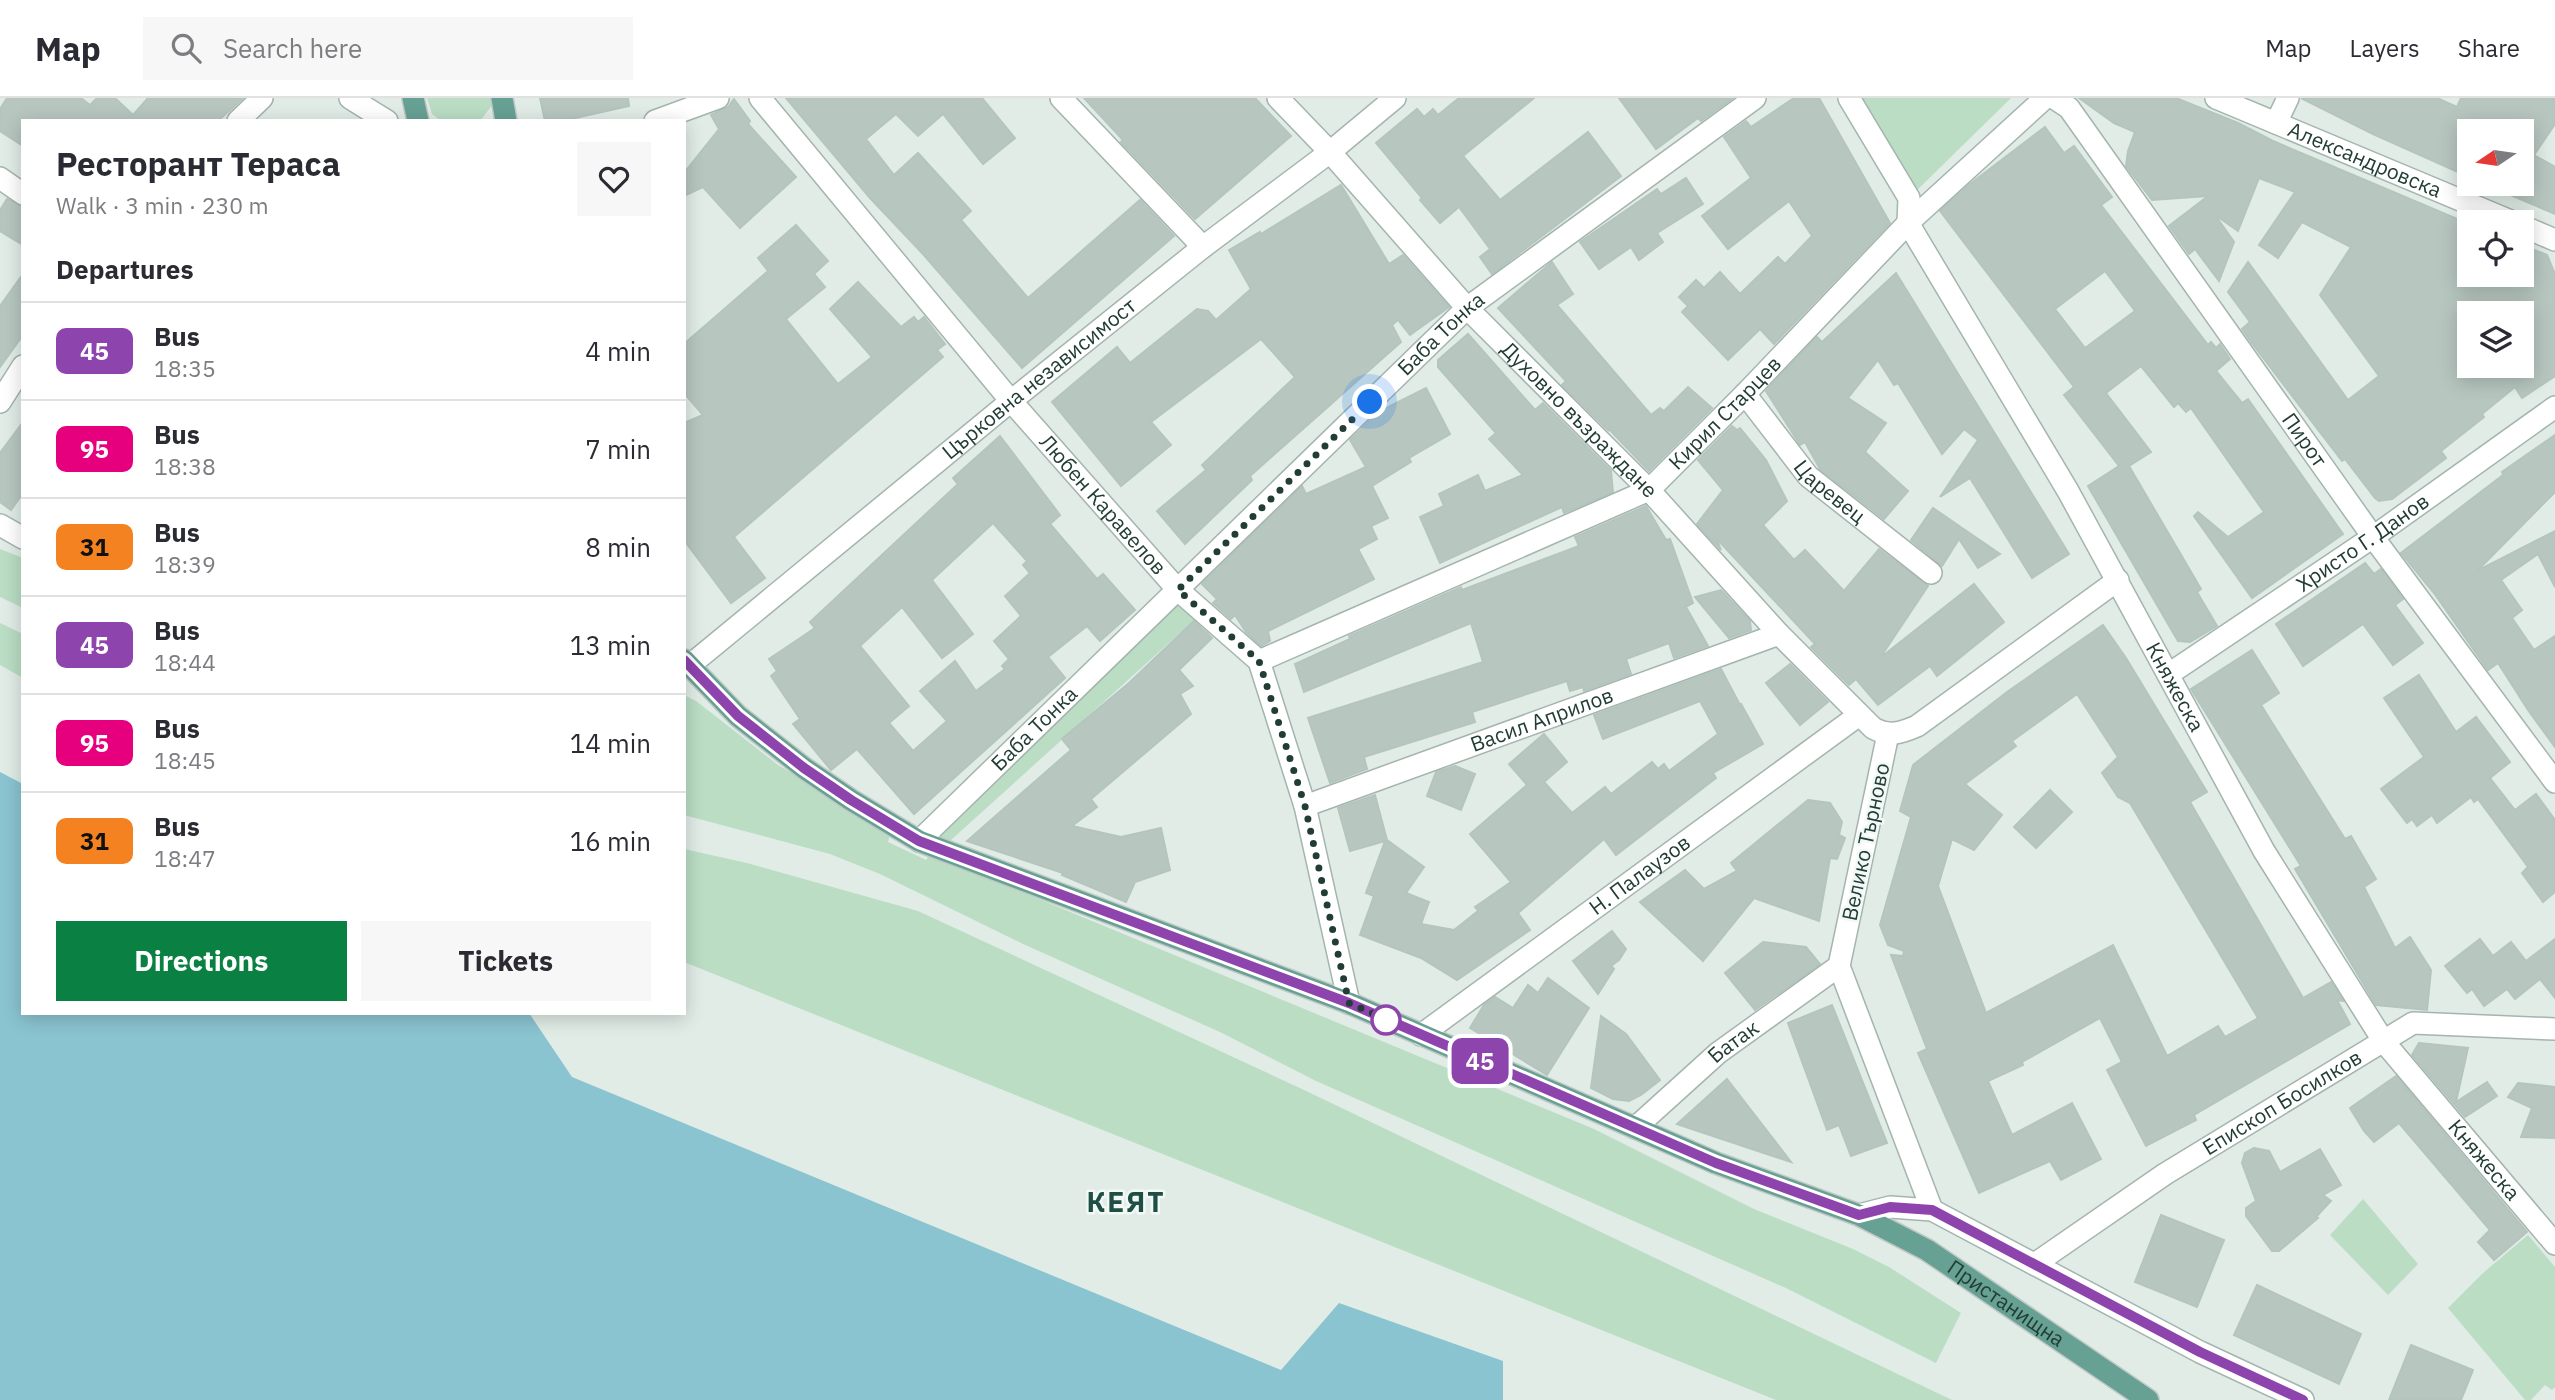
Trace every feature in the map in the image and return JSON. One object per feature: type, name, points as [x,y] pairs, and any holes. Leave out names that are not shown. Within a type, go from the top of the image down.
[{"type":"main road","points":[[414,98],[418,119]]},
{"type":"main road","points":[[502,98],[506,119]]},
{"type":"main road","name":"Пристанищна","points":[[686,663],[738,716],[804,768],[919,841],[1349,1003],[1716,1163],[1859,1215],[1927,1250],[2148,1400]]},
{"type":"street","points":[[240,119],[262,98]]},
{"type":"street","points":[[351,98],[384,119]]},
{"type":"street","points":[[660,119],[718,98]]},
{"type":"street","name":"Любен Каравелов","points":[[760,98],[1012,401],[1178,590],[1259,661]]},
{"type":"street","points":[[1061,98],[1203,247]]},
{"type":"street","name":"Духовно възраждане","points":[[1278,98],[1331,152],[1467,309],[1649,490],[1779,634],[1859,715],[1872,728],[1888,734]]},
{"type":"street","name":"Църковна независимост","points":[[686,663],[1203,247],[1331,152],[1395,98]]},
{"type":"street","name":"Баба Тонка","points":[[919,841],[1467,309],[1755,98]]},
{"type":"street","name":"Княжеска","points":[[1849,98],[1909,198],[1908,223],[2068,491],[2264,851],[2384,1042],[2555,1244]]},
{"type":"street","name":"Кирил Старцев","points":[[1259,661],[1649,490],[1908,223],[2045,98]]},
{"type":"street","name":"Пирот","points":[[2054,98],[2069,108],[2373,537],[2555,782]]},
{"type":"street","name":"Александровска","points":[[2216,98],[2484,210]]},
{"type":"street","points":[[2276,124],[2288,98]]},
{"type":"street","points":[[0,178],[21,193]]},
{"type":"street","points":[[2534,231],[2555,240]]},
{"type":"street","points":[[0,402],[21,369]]},
{"type":"street","name":"Царевец","points":[[1745,394],[1808,476],[1931,573]]},
{"type":"street","name":"Христо Г. Данов","points":[[2169,674],[2373,537],[2555,407]]},
{"type":"street","points":[[0,525],[21,537]]},
{"type":"street","name":"Велико Търново","points":[[1839,966],[1888,734],[1902,733],[1917,726],[2118,580]]},
{"type":"street","name":"Васил Априлов","points":[[1305,806],[1779,634]]},
{"type":"street","points":[[1259,661],[1305,806],[1349,1003]]},
{"type":"street","name":"Н. Палаузов","points":[[1421,1035],[1859,715]]},
{"type":"street","points":[[1839,966],[1932,1210]]},
{"type":"street","name":"Батак","points":[[1635,1128],[1718,1053],[1839,966]]},
{"type":"street","name":"Епископ Босилков","points":[[2036,1263],[2165,1174],[2289,1096],[2413,1023],[2555,1029]]},
{"type":"street","points":[[1859,1215],[1890,1207],[1932,1210],[2200,1352],[2303,1400]]},
{"type":"green space","points":[[427,98],[493,98],[493,104],[482,119],[438,119],[432,114]]},
{"type":"green space","points":[[1849,98],[2011,98],[1909,198]]},
{"type":"green space","points":[[0,549],[21,557],[21,607],[0,597]]},
{"type":"green space","points":[[1172,579],[1202,613],[941,849],[924,843]]},
{"type":"green space","points":[[0,623],[21,633],[21,677],[0,665]]},
{"type":"green space","points":[[686,696],[778,765],[891,830],[888,842],[926,860],[934,848],[1022,892],[1594,1129],[1754,1209],[1853,1249],[1889,1267],[1961,1313],[1936,1363],[1788,1289],[1316,1081],[1222,1033],[1023,944],[880,874],[830,854],[686,816]]},
{"type":"green space","points":[[686,849],[747,863],[918,911],[1302,1089],[1952,1400],[1776,1400],[686,963]]},
{"type":"green space","points":[[2363,1199],[2418,1264],[2388,1295],[2330,1235]]},
{"type":"green space","points":[[2528,1235],[2555,1267],[2555,1387],[2552,1390],[2545,1385],[2531,1400],[2525,1400],[2448,1308],[2483,1273]]},
{"type":"water","points":[[0,772],[21,783],[21,1015],[530,1015],[572,1077],[1281,1370],[1339,1303],[1503,1361],[1503,1400],[0,1400]]},
{"type":"building","points":[[7,98],[81,98],[90,105],[97,98],[115,98],[133,115],[148,98],[243,98],[220,119],[21,119],[21,145],[0,131],[0,109]]},
{"type":"building","points":[[540,98],[628,98],[629,106],[571,119],[545,119]]},
{"type":"building","points":[[786,98],[982,98],[1015,138],[983,164],[943,114],[918,136],[896,114],[866,139],[894,175],[918,153],[971,211],[961,220],[1028,298],[1140,200],[1174,236],[1022,368],[923,254],[870,198]]},
{"type":"building","points":[[1084,98],[1255,98],[1291,136],[1195,219],[1121,142],[1123,140]]},
{"type":"building","points":[[1459,98],[1534,98],[1463,156],[1500,200],[1588,132],[1621,176],[1492,274],[1480,257],[1490,249],[1459,207],[1440,223],[1376,143],[1417,109],[1424,117],[1433,109],[1438,115]]},
{"type":"building","points":[[1619,98],[1733,98],[1701,121],[1698,118],[1656,149]]},
{"type":"building","points":[[1794,98],[1819,98],[1890,223],[1774,344],[1760,329],[1728,360],[1682,312],[1688,306],[1679,297],[1696,280],[1704,288],[1720,272],[1740,294],[1778,257],[1785,264],[1812,236],[1789,201],[1728,249],[1702,216],[1751,178],[1724,137],[1746,121],[1751,127]]},
{"type":"building","points":[[2079,98],[2176,98],[2457,219],[2457,287],[2534,287],[2534,250],[2547,255],[2555,274],[2555,376],[2522,398],[2515,387],[2482,414],[2484,417],[2441,451],[2446,458],[2392,499],[2379,501],[2345,459],[2342,461],[2251,342],[2242,329],[2250,322],[2228,292],[2248,262],[2348,400],[2379,376],[2320,295],[2351,247],[2302,222],[2278,258],[2259,245],[2295,192],[2259,178],[2238,231],[2215,215],[2234,242],[2219,281],[2195,249],[2189,254],[2169,226],[2208,196],[2152,200],[2126,166],[2135,132],[2114,123]]},
{"type":"building","points":[[2301,98],[2437,98],[2457,107],[2461,98],[2555,98],[2555,124],[2534,155],[2534,119],[2457,119],[2457,172]]},
{"type":"building","points":[[734,99],[750,121],[748,124],[796,177],[740,228],[703,187],[686,195],[686,170],[719,129],[711,115],[728,107]]},
{"type":"building","points":[[2045,127],[2064,153],[2074,146],[2112,197],[2101,205],[2208,345],[2211,342],[2216,348],[2220,344],[2230,359],[2216,371],[2242,403],[2248,399],[2343,534],[2252,598],[2194,516],[2198,512],[2228,537],[2264,512],[2191,408],[2186,412],[2178,403],[2174,407],[2141,366],[2106,393],[2151,452],[2129,466],[2201,589],[2197,592],[2217,626],[2190,642],[2178,641],[2088,486],[2119,466],[2064,395],[2074,387],[1940,211],[1970,184]],"holes":[[[2105,271],[2135,311],[2085,348],[2055,309]]]},
{"type":"building","points":[[2534,155],[2555,167],[2555,214],[2513,196],[2534,196]]},
{"type":"building","points":[[1686,178],[1703,204],[1657,233],[1663,242],[1639,260],[1631,247],[1599,269],[1580,242],[1657,189],[1661,194]]},
{"type":"building","points":[[1341,185],[1389,264],[1403,255],[1449,307],[1410,335],[1398,320],[1392,325],[1401,342],[1250,476],[1252,480],[1185,544],[1157,511],[1206,470],[1202,465],[1295,377],[1261,339],[1151,422],[1171,445],[1121,486],[1052,402],[1117,347],[1130,363],[1197,309],[1208,311],[1216,320],[1251,289],[1229,250],[1260,232],[1261,234]]},
{"type":"building","points":[[7,199],[21,206],[21,244],[0,231],[0,210]]},
{"type":"building","points":[[796,225],[828,261],[814,274],[825,287],[786,319],[838,384],[872,357],[830,309],[858,282],[901,327],[914,317],[918,322],[924,317],[945,344],[937,350],[943,357],[734,537],[765,578],[731,603],[686,543],[686,422],[703,415],[686,395],[686,342],[768,271],[758,258]]},
{"type":"building","points":[[1552,262],[1573,294],[1557,305],[1651,415],[1660,408],[1664,411],[1688,387],[1712,408],[1649,471],[1562,385],[1566,381],[1498,308]]},
{"type":"building","points":[[1896,273],[2069,554],[2032,578],[1970,478],[1940,497],[1978,440],[1964,429],[1942,454],[1898,383],[1894,385],[1878,360],[1848,398],[1886,423],[1865,452],[1908,491],[1884,519],[1820,469],[1805,442],[1800,445],[1766,391],[1817,337],[1822,342]]},
{"type":"building","points":[[21,277],[21,338],[0,367],[0,306]]},
{"type":"building","points":[[1468,334],[1535,410],[1543,403],[1611,471],[1613,492],[1564,513],[1562,507],[1440,563],[1420,517],[1444,506],[1439,494],[1478,475],[1485,491],[1523,475],[1489,439],[1496,433],[1438,367],[1438,360]]},
{"type":"building","points":[[1426,388],[1450,434],[1409,458],[1411,462],[1372,486],[1388,518],[1371,526],[1377,539],[1358,549],[1374,579],[1268,631],[1270,641],[1261,646],[1246,632],[1235,615],[1231,619],[1213,603],[1217,599],[1202,584],[1302,486],[1306,494],[1366,467],[1350,440],[1380,411]]},
{"type":"building","points":[[21,425],[21,496],[11,510],[0,502],[0,453]]},
{"type":"building","points":[[1732,426],[1737,430],[1740,428],[1766,460],[1787,501],[1763,525],[1794,560],[1805,550],[1844,591],[1879,549],[1928,586],[1880,658],[1974,584],[2004,622],[1937,676],[1930,666],[1878,705],[1856,679],[1849,685],[1811,647],[1815,644],[1716,538],[1721,550],[1697,524],[1723,490],[1698,460]]},
{"type":"building","points":[[2555,435],[2555,492],[2477,571],[2555,531],[2555,587],[2538,554],[2501,580],[2522,610],[2512,618],[2534,650],[2555,636],[2555,747],[2498,663],[2488,670],[2434,593],[2401,553],[2503,475],[2502,472]]},
{"type":"building","points":[[1000,436],[1060,515],[1050,524],[1097,579],[1103,574],[1135,610],[1100,641],[1087,626],[1048,657],[1065,678],[914,814],[857,749],[831,770],[793,724],[800,719],[771,676],[777,671],[769,659],[815,628],[810,622],[958,484],[953,478]],"holes":[[[993,523],[1027,561],[1023,565],[1030,573],[1005,596],[1021,616],[994,641],[1009,659],[1002,666],[1005,669],[976,691],[955,661],[920,691],[947,721],[913,751],[889,723],[909,706],[860,646],[902,607],[942,658],[973,634],[932,580]]]},
{"type":"building","points":[[1646,506],[1666,540],[1670,539],[1693,603],[1686,607],[1708,646],[1674,658],[1669,643],[1626,659],[1631,674],[1584,691],[1583,687],[1570,691],[1567,681],[1472,712],[1475,722],[1364,757],[1367,769],[1330,783],[1308,718],[1483,662],[1471,623],[1304,692],[1295,664],[1350,639],[1349,636],[1461,587],[1462,590],[1579,546],[1575,537]]},
{"type":"building","points":[[1933,508],[2000,554],[1978,568],[1959,539],[1942,566],[1911,540]]},
{"type":"building","points":[[2365,563],[2374,574],[2381,569],[2403,599],[2395,605],[2423,643],[2393,665],[2363,624],[2303,666],[2276,624]]},
{"type":"building","points":[[1721,590],[1750,621],[1751,630],[1729,638],[1695,597]]},
{"type":"building","points":[[1194,621],[1212,638],[1179,670],[1193,686],[1180,694],[1191,714],[1091,799],[1097,807],[1072,826],[1121,837],[1161,828],[1170,870],[1135,882],[1126,902],[1062,875],[1063,873],[967,841],[1071,750],[1062,739],[1129,683]]},
{"type":"building","points":[[2103,625],[2207,792],[2190,802],[2303,998],[2331,982],[2343,1001],[2337,1000],[2350,1024],[2194,1115],[2196,1120],[2146,1146],[2107,1070],[2122,1062],[2100,1018],[2022,1062],[2023,1065],[1988,1081],[2012,1135],[2072,1103],[2101,1159],[2061,1180],[2050,1161],[1979,1193],[1918,1053],[1927,1049],[1891,955],[1903,956],[1904,951],[1888,945],[1880,925],[1911,817],[1900,811],[1913,765],[2007,692]],"holes":[[[2077,694],[2118,757],[2102,773],[2118,797],[2130,803],[2258,1018],[2225,1037],[2218,1026],[2167,1056],[2113,945],[1986,1013],[1938,886],[1952,839],[1974,850],[2002,815],[1965,784],[2016,746],[2012,741]]]},
{"type":"building","points":[[2252,650],[2279,693],[2261,705],[2345,839],[2351,836],[2376,879],[2364,887],[2395,948],[2410,937],[2431,970],[2427,1010],[2376,1005],[2295,869],[2301,866],[2191,689]]},
{"type":"building","points":[[1790,664],[1828,702],[1800,725],[1766,683]]},
{"type":"building","points":[[1721,669],[1763,744],[1713,773],[1716,778],[1616,855],[1604,839],[1518,913],[1530,930],[1457,980],[1421,958],[1360,935],[1374,896],[1366,893],[1385,841],[1350,851],[1338,808],[1375,795],[1387,840],[1424,867],[1406,893],[1429,902],[1421,924],[1454,930],[1478,911],[1475,907],[1511,882],[1470,834],[1527,785],[1509,764],[1544,734],[1567,762],[1544,782],[1572,813],[1605,787],[1611,794],[1652,762],[1658,769],[1664,764],[1669,771],[1718,734],[1700,701],[1603,739],[1594,715]]},
{"type":"building","points":[[2419,675],[2456,732],[2476,717],[2510,762],[2490,778],[2515,810],[2536,794],[2555,820],[2555,892],[2543,902],[2522,873],[2528,867],[2478,799],[2474,802],[2471,797],[2437,823],[2432,815],[2417,826],[2412,819],[2407,823],[2381,789],[2424,757],[2384,698]]},
{"type":"building","points":[[1455,766],[1475,774],[1461,810],[1427,796],[1436,772]]},
{"type":"building","points":[[2050,790],[2072,812],[2036,848],[2014,827]]},
{"type":"building","points":[[1808,800],[1830,803],[1842,822],[1839,835],[1845,838],[1837,859],[1830,858],[1819,921],[1754,898],[1703,961],[1640,902],[1685,870],[1704,889],[1737,871],[1731,863]]},
{"type":"building","points":[[1612,931],[1626,949],[1611,966],[1614,969],[1598,994],[1573,961]]},
{"type":"building","points":[[2480,939],[2493,956],[2511,942],[2526,961],[2555,939],[2555,998],[2540,979],[2515,999],[2507,989],[2484,1006],[2472,989],[2467,993],[2445,966]]},
{"type":"building","points":[[1763,942],[1806,947],[1820,964],[1755,1010],[1725,973]]},
{"type":"building","points":[[1548,978],[1589,1008],[1547,1075],[1470,1028],[1484,1005],[1495,997],[1513,1008],[1528,985],[1538,993]]},
{"type":"building","points":[[1832,1005],[1887,1143],[1851,1156],[1839,1125],[1827,1130],[1788,1023]]},
{"type":"building","points":[[1601,1016],[1626,1034],[1660,1080],[1629,1101],[1613,1099],[1591,1088]]},
{"type":"building","points":[[2419,1043],[2468,1048],[2456,1102],[2487,1082],[2497,1096],[2465,1117],[2412,1055]]},
{"type":"building","points":[[2396,1076],[2527,1232],[2494,1260],[2478,1242],[2490,1230],[2399,1123],[2374,1142],[2350,1108]]},
{"type":"building","points":[[1727,1079],[1791,1162],[1677,1124]]},
{"type":"building","points":[[2518,1083],[2555,1087],[2555,1138],[2521,1137],[2532,1108],[2508,1097]]},
{"type":"building","points":[[2254,1148],[2269,1151],[2280,1172],[2320,1149],[2341,1185],[2323,1195],[2331,1201],[2316,1217],[2318,1218],[2279,1251],[2272,1251],[2246,1216],[2246,1208],[2256,1201],[2242,1163],[2245,1153]]},
{"type":"building","points":[[2161,1215],[2224,1240],[2197,1307],[2135,1282]]},
{"type":"building","points":[[2257,1285],[2361,1334],[2339,1384],[2234,1335]]},
{"type":"building","points":[[2411,1345],[2473,1370],[2461,1400],[2389,1400]]},
{"type":"bus line","name":"45","points":[[686,662],[738,716],[804,768],[919,841],[1349,1003],[1716,1163],[1859,1215],[1890,1207],[1932,1210],[2200,1352],[2303,1400]]},
{"type":"district","name":"КЕЯТ","points":[[1126,1202]]},
{"type":"route","points":[[1370,402],[1178,590],[1259,661],[1305,806],[1349,1003],[1397,1024],[1386,1020]]}]
